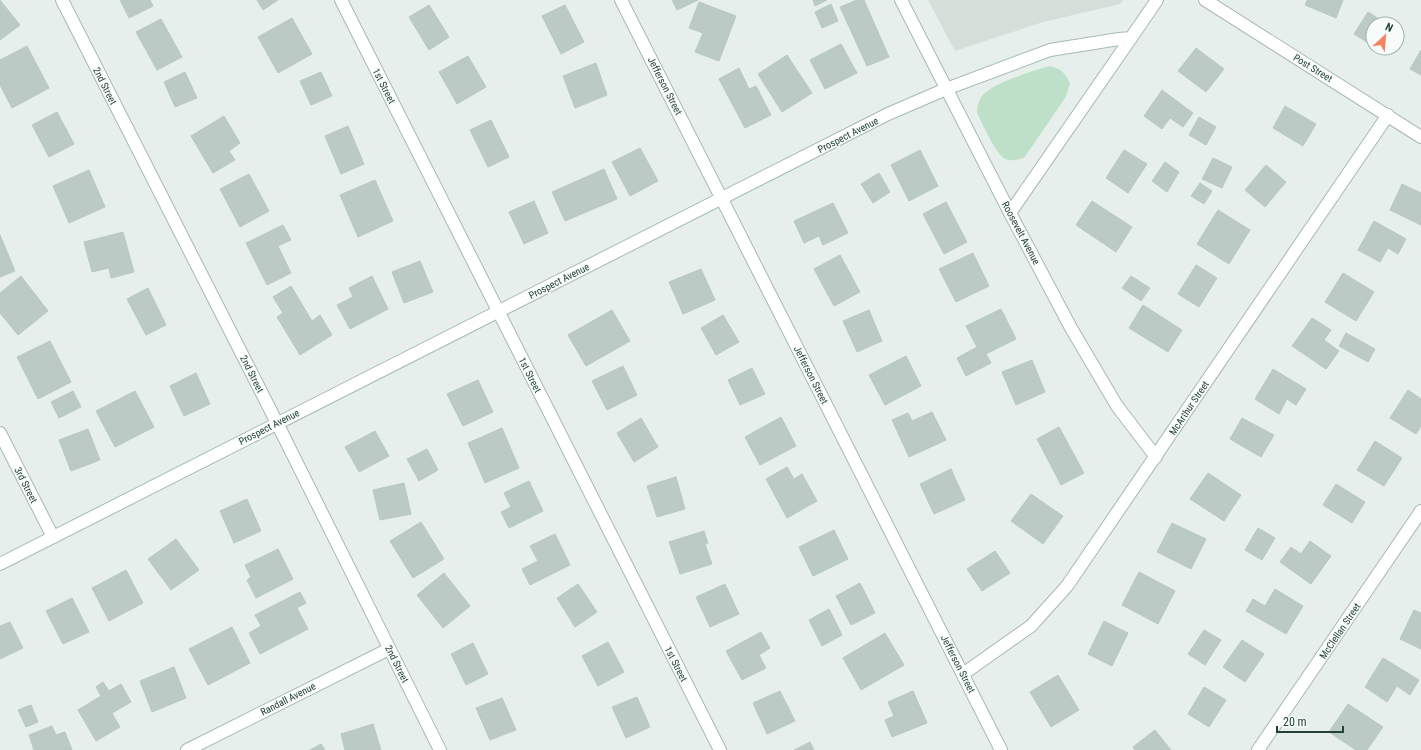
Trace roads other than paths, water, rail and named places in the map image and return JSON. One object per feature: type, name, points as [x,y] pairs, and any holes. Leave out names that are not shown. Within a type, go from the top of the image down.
[{"type":"street","name":"2nd Street","points":[[62,0],[277,423],[440,750]]},
{"type":"street","name":"1st Street","points":[[341,0],[720,750]]},
{"type":"street","name":"Jefferson Street","points":[[621,0],[1001,750]]},
{"type":"street","name":"Roosevelt Avenue","points":[[901,0],[1010,213],[1071,328],[1114,399],[1156,457]]},
{"type":"street","points":[[1010,213],[1157,0]]},
{"type":"street","name":"Post Street","points":[[1205,0],[1421,137]]},
{"type":"street","name":"Prospect Avenue","points":[[0,564],[888,114],[946,89],[1050,50],[1131,38]]},
{"type":"street","name":"McArthur Street","points":[[963,674],[1031,626],[1067,586],[1388,116]]},
{"type":"street","name":"3rd Street","points":[[0,433],[53,537]]},
{"type":"street","name":"McClellan Street","points":[[1258,750],[1421,511]]},
{"type":"street","name":"Randall Avenue","points":[[187,750],[389,649]]}]
